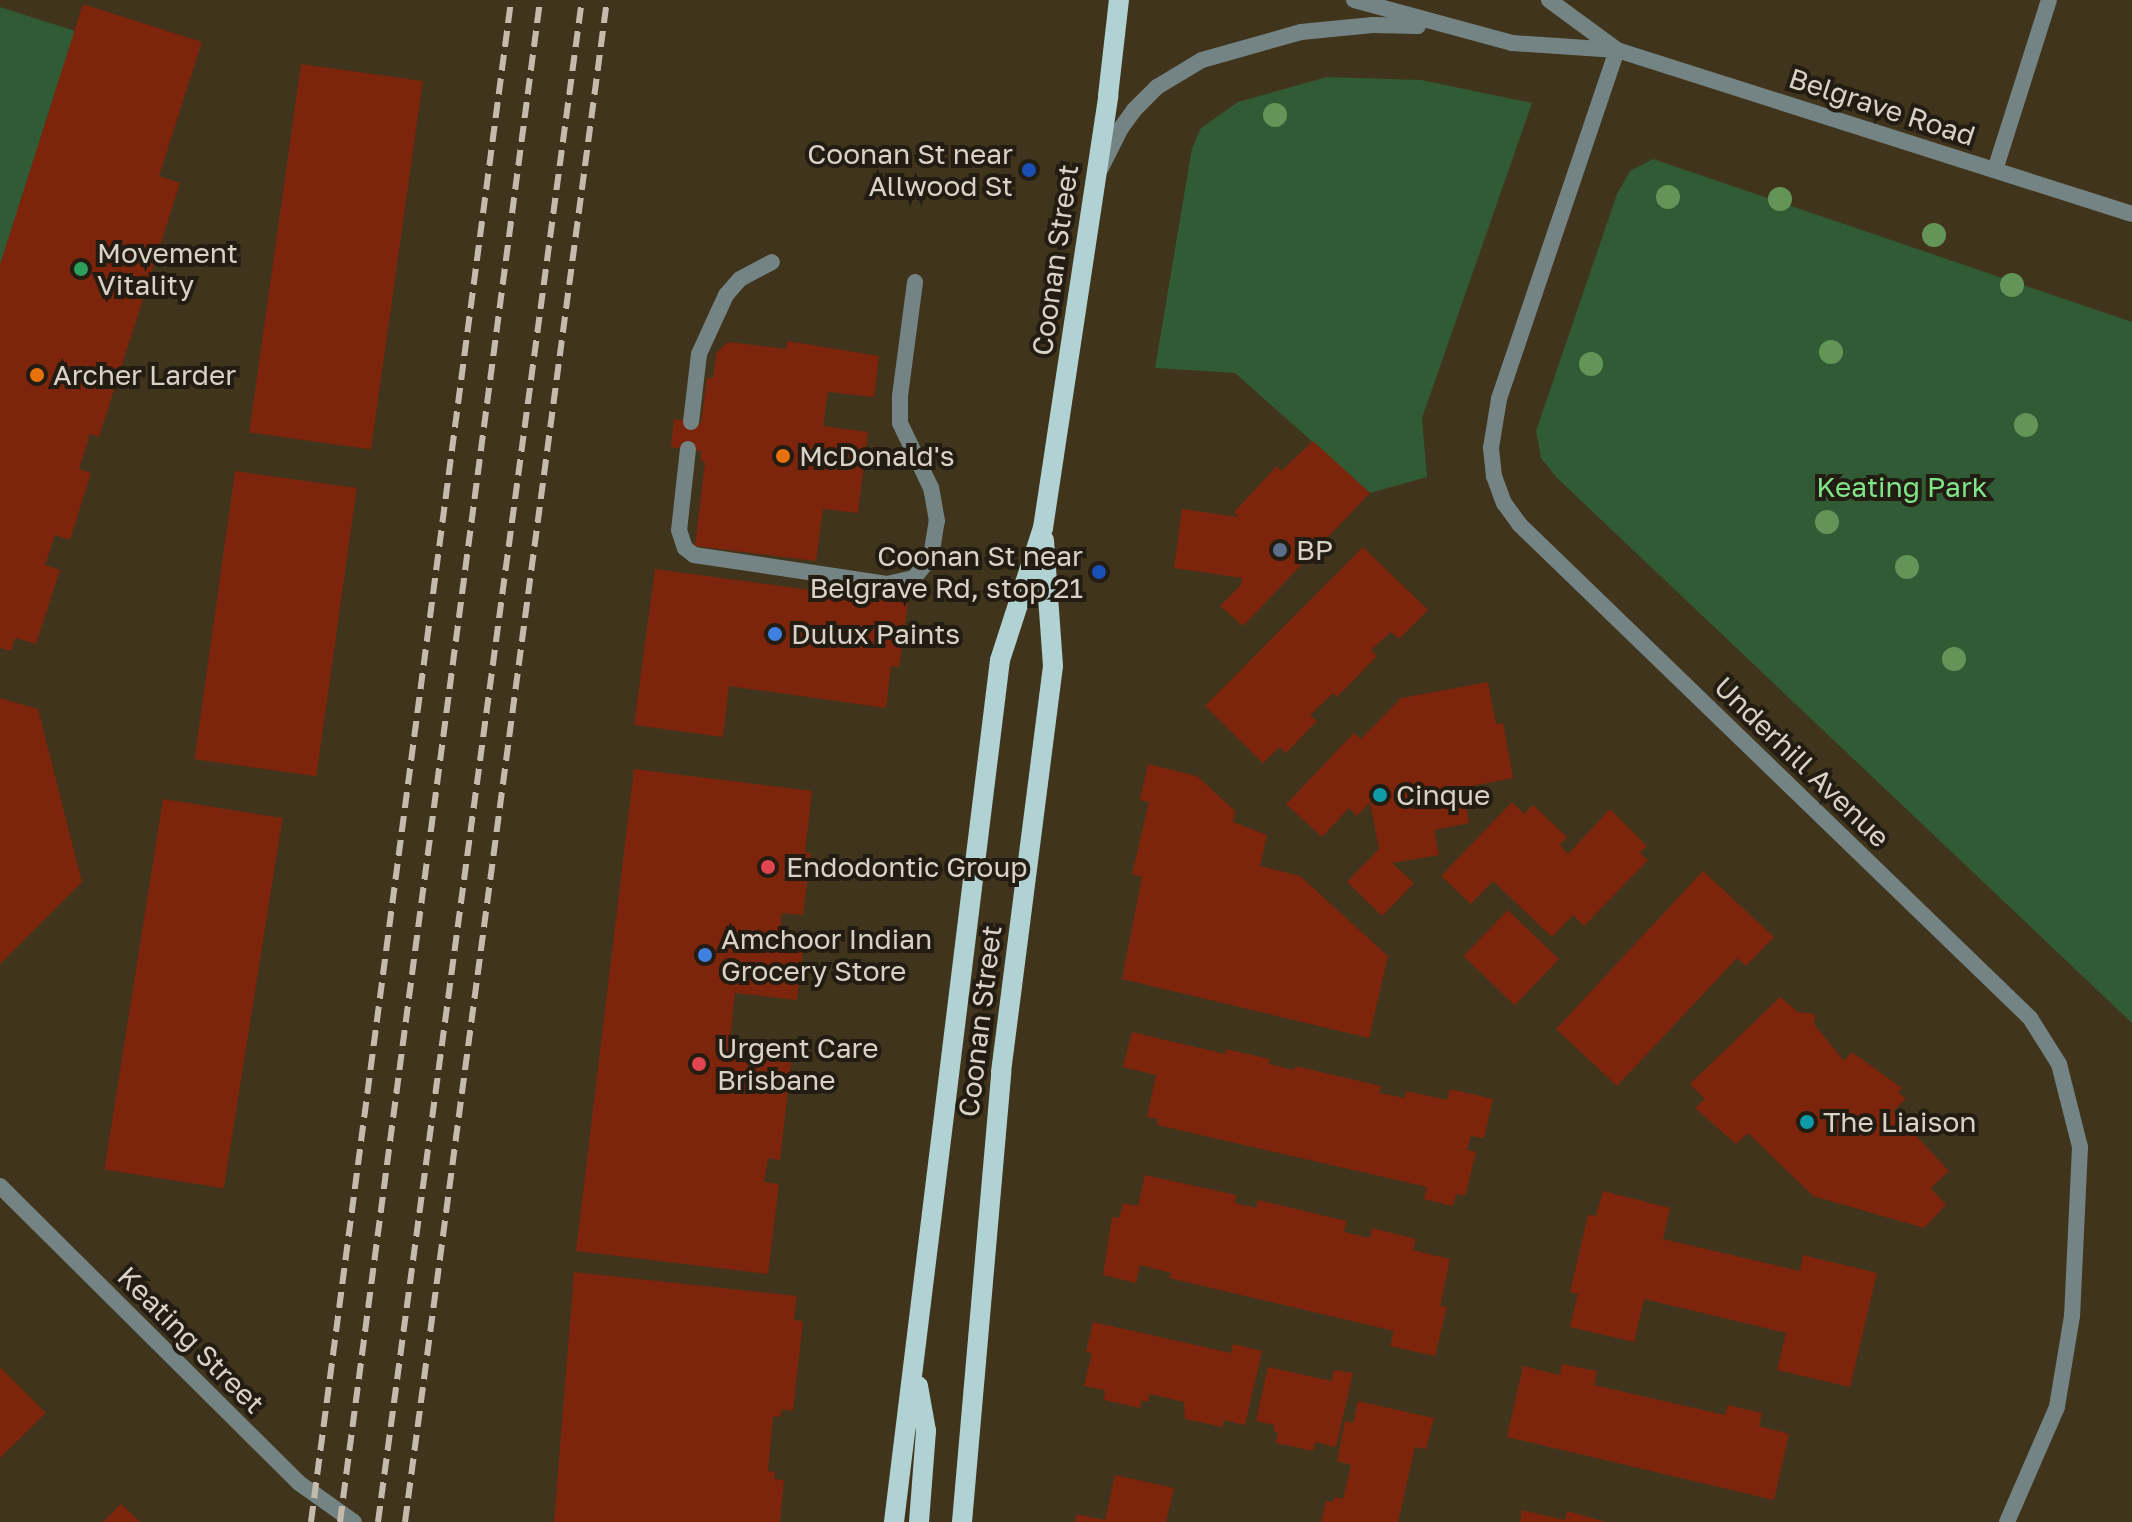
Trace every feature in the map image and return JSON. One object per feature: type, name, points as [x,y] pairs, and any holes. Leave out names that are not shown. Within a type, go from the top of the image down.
[{"type":"main road","name":"Coonan Street","points":[[894,1522],[1000,660],[1043,528],[1095,184],[1119,0]]},
{"type":"main road","name":"Coonan Street","points":[[962,1522],[1001,1072],[1053,666],[1043,528]]},
{"type":"main road","name":"Coonan Street","points":[[914,1366],[926,1431],[919,1522]]},
{"type":"street","name":"Belgrave Road","points":[[1354,0],[1469,33],[1532,46],[1617,50],[2132,214]]},
{"type":"street","name":"Belgrave Road","points":[[1549,0],[1617,50]]},
{"type":"street","points":[[1995,170],[2049,0]]},
{"type":"street","name":"Belgrave Road","points":[[1095,184],[1128,116],[1157,87],[1202,60],[1289,35],[1327,28],[1397,25],[1469,33]]},
{"type":"street","name":"Underhill Avenue","points":[[1617,50],[1499,399],[1491,448],[1494,476],[1504,503],[1519,524],[2030,1018],[2059,1064],[2080,1147],[2072,1316],[2057,1407],[2007,1522]]},
{"type":"street","points":[[691,422],[699,354],[726,295],[740,279],[772,262]]},
{"type":"street","points":[[688,449],[679,530],[685,548],[694,555],[887,584],[914,578],[931,557],[937,521],[931,488],[900,423],[900,396],[915,282]]},
{"type":"street","name":"Keating Street","points":[[0,1186],[299,1483],[354,1522]]},
{"type":"green space","points":[[0,7],[75,31],[0,265]]},
{"type":"green space","points":[[1327,77],[1421,80],[1532,103],[1422,418],[1427,477],[1370,493],[1235,373],[1155,368],[1192,148],[1201,128],[1238,102]]},
{"type":"green space","name":"Keating Park","points":[[1653,159],[2132,322],[2132,1023],[1556,477],[1541,458],[1536,431],[1617,194],[1630,171]]},
{"type":"building","points":[[83,4],[202,42],[159,176],[180,183],[99,437],[90,434],[79,469],[91,473],[70,540],[55,535],[45,565],[60,570],[36,644],[15,638],[11,651],[0,648],[0,265]]},
{"type":"building","points":[[301,64],[423,81],[371,449],[249,432]]},
{"type":"building","name":"McDonald's","points":[[787,341],[879,356],[874,397],[828,392],[823,426],[868,432],[858,513],[823,509],[816,561],[695,546],[705,462],[701,461],[701,451],[671,447],[674,419],[701,423],[707,378],[713,378],[716,353],[728,342],[786,349]]},
{"type":"building","name":"BP","points":[[1313,441],[1370,493],[1243,626],[1220,606],[1241,585],[1242,578],[1174,568],[1182,509],[1239,517],[1234,512],[1277,466],[1281,471]]},
{"type":"building","points":[[235,471],[357,488],[316,776],[195,759]]},
{"type":"building","points":[[1363,547],[1428,610],[1399,639],[1391,632],[1371,650],[1377,656],[1337,697],[1333,693],[1310,715],[1317,721],[1286,753],[1280,747],[1263,763],[1205,706]]},
{"type":"building","name":"Dulux Paints","points":[[655,569],[908,603],[899,667],[891,666],[886,708],[729,686],[723,737],[634,725]]},
{"type":"building","name":"Cinque","points":[[1488,682],[1496,724],[1503,723],[1513,778],[1463,788],[1469,823],[1434,830],[1439,855],[1392,863],[1414,883],[1382,916],[1347,882],[1379,849],[1370,802],[1357,816],[1349,808],[1322,837],[1286,804],[1354,733],[1361,739],[1401,698]]},
{"type":"building","points":[[0,698],[38,709],[82,882],[0,964]]},
{"type":"building","points":[[1148,764],[1197,776],[1235,811],[1233,822],[1267,835],[1260,866],[1300,876],[1388,956],[1369,1038],[1122,979],[1142,877],[1132,874],[1149,802],[1140,800]]},
{"type":"building","points":[[634,769],[812,791],[805,852],[811,853],[803,915],[782,913],[780,932],[805,935],[797,1000],[735,993],[730,1039],[793,1047],[780,1160],[768,1158],[764,1182],[779,1184],[768,1274],[576,1251]]},
{"type":"building","points":[[163,799],[283,818],[224,1188],[104,1169]]},
{"type":"building","points":[[1512,802],[1524,814],[1533,805],[1567,837],[1560,845],[1568,854],[1610,809],[1647,846],[1640,853],[1648,860],[1584,926],[1573,915],[1552,937],[1493,881],[1471,904],[1441,876]]},
{"type":"building","points":[[1703,871],[1774,937],[1746,966],[1737,958],[1617,1086],[1556,1029]]},
{"type":"building","points":[[1508,910],[1559,959],[1515,1005],[1464,956]]},
{"type":"building","name":"The Liaison","points":[[1780,997],[1798,1012],[1815,1014],[1814,1024],[1844,1061],[1852,1052],[1902,1088],[1898,1092],[1906,1099],[1893,1111],[1949,1171],[1931,1188],[1946,1205],[1924,1228],[1813,1196],[1748,1133],[1736,1144],[1695,1108],[1705,1099],[1690,1084]]},
{"type":"building","points":[[1132,1032],[1225,1054],[1226,1049],[1270,1059],[1269,1064],[1294,1070],[1295,1066],[1381,1086],[1379,1093],[1405,1098],[1406,1091],[1447,1100],[1450,1089],[1493,1099],[1484,1138],[1471,1136],[1467,1150],[1476,1152],[1465,1196],[1456,1194],[1453,1206],[1424,1199],[1427,1187],[1157,1125],[1158,1119],[1147,1117],[1156,1075],[1123,1067]]},
{"type":"building","points":[[1145,1175],[1236,1195],[1235,1203],[1256,1208],[1258,1200],[1347,1221],[1344,1232],[1370,1238],[1372,1228],[1416,1239],[1413,1250],[1450,1259],[1440,1306],[1447,1307],[1435,1356],[1390,1346],[1394,1331],[1169,1278],[1171,1273],[1140,1265],[1136,1283],[1103,1275],[1112,1217],[1119,1218],[1123,1203],[1138,1206]]},
{"type":"building","points":[[1603,1191],[1670,1208],[1663,1239],[1800,1271],[1803,1255],[1877,1273],[1850,1387],[1777,1370],[1786,1333],[1644,1299],[1634,1342],[1570,1327],[1578,1294],[1570,1292],[1588,1215],[1596,1216]]},
{"type":"building","points":[[574,1272],[797,1296],[794,1320],[803,1321],[793,1411],[782,1409],[781,1417],[773,1416],[768,1471],[775,1472],[774,1479],[784,1480],[780,1522],[554,1522]]},
{"type":"building","points":[[1093,1322],[1231,1353],[1233,1344],[1262,1351],[1245,1425],[1224,1420],[1222,1427],[1185,1419],[1184,1402],[1150,1394],[1148,1402],[1142,1400],[1140,1408],[1104,1400],[1105,1390],[1084,1386],[1092,1353],[1086,1352]]},
{"type":"building","points":[[1562,1364],[1597,1371],[1594,1385],[1725,1415],[1728,1405],[1762,1413],[1759,1426],[1789,1434],[1774,1500],[1507,1437],[1523,1366],[1560,1375]]},
{"type":"building","points":[[0,1367],[46,1413],[0,1458]]},
{"type":"building","points":[[1268,1367],[1332,1381],[1334,1370],[1353,1373],[1336,1447],[1315,1442],[1313,1451],[1276,1443],[1278,1433],[1274,1431],[1274,1425],[1256,1421]]},
{"type":"building","points":[[1358,1401],[1434,1418],[1426,1449],[1415,1447],[1398,1522],[1321,1522],[1326,1501],[1333,1502],[1335,1497],[1343,1499],[1351,1465],[1337,1461],[1345,1421],[1353,1423]]},
{"type":"building","points":[[1115,1475],[1174,1488],[1166,1522],[1075,1522],[1077,1514],[1105,1520]]},
{"type":"building","points":[[121,1504],[140,1522],[103,1522]]},
{"type":"building","points":[[1522,1510],[1565,1520],[1567,1511],[1606,1522],[1520,1522]]},
{"type":"railway","points":[[311,1522],[511,0]]},
{"type":"railway","points":[[340,1522],[540,0]]},
{"type":"railway","points":[[378,1522],[582,0]]},
{"type":"railway","points":[[405,1522],[607,0]]},
{"type":"place","name":"Coonan St near Allwood St","points":[[1029,170]]},
{"type":"place","name":"Movement Vitality","points":[[81,269]]},
{"type":"place","name":"Archer Larder","points":[[37,375]]},
{"type":"place","name":"McDonald's","points":[[783,456]]},
{"type":"place","name":"BP","points":[[1280,550]]},
{"type":"place","name":"Coonan St near Belgrave Rd, stop 21","points":[[1099,572]]},
{"type":"place","name":"Dulux Paints","points":[[775,634]]},
{"type":"place","name":"Cinque","points":[[1380,795]]},
{"type":"place","name":"Endodontic Group","points":[[768,867]]},
{"type":"place","name":"Amchoor Indian Grocery Store","points":[[705,955]]},
{"type":"place","name":"Urgent Care Brisbane","points":[[699,1064]]},
{"type":"place","name":"The Liaison","points":[[1807,1122]]}]
